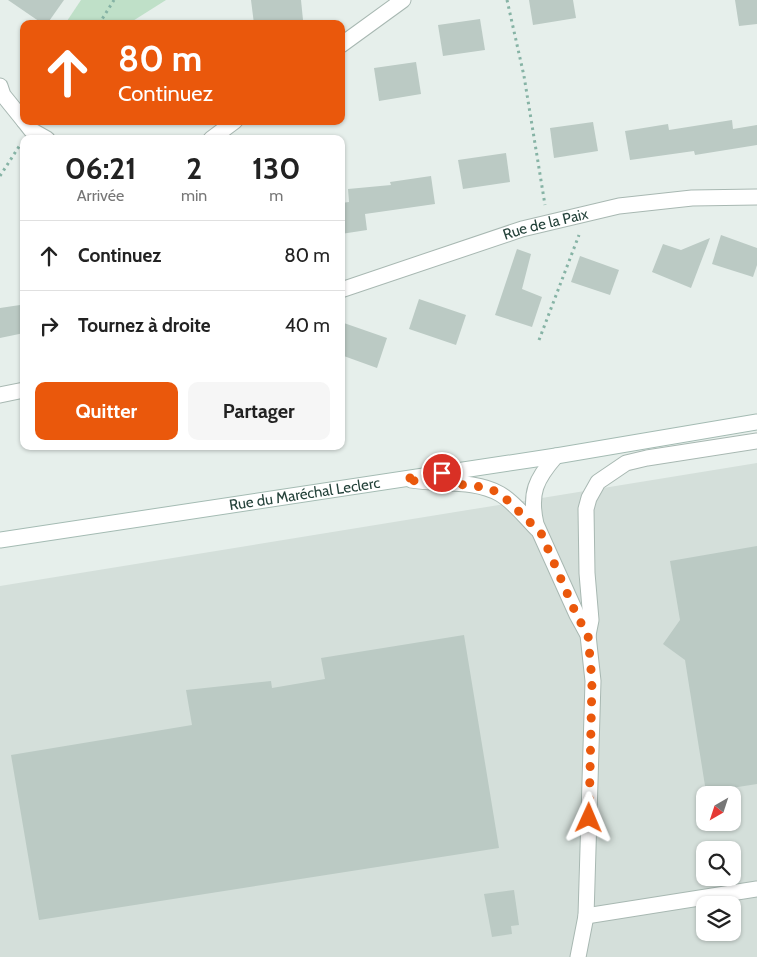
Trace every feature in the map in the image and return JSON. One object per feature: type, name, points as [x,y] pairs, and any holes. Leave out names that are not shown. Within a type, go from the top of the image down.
[{"type":"street","points":[[345,42],[403,0]]},
{"type":"street","points":[[0,86],[3,95],[20,116]]},
{"type":"street","points":[[27,125],[31,130],[40,135]]},
{"type":"street","points":[[216,135],[230,125]]},
{"type":"street","name":"Rue de la Paix","points":[[345,289],[522,229],[619,206],[692,198],[757,197]]},
{"type":"street","points":[[0,395],[20,391]]},
{"type":"street","name":"Rue du Maréchal Leclerc","points":[[0,540],[556,456],[757,422]]},
{"type":"street","points":[[578,957],[586,916],[592,681],[588,635],[591,620],[587,573],[586,509],[589,498],[598,482],[626,463],[757,440]]},
{"type":"street","points":[[556,456],[543,472],[534,492],[532,509],[536,524],[577,616],[588,635]]},
{"type":"street","points":[[404,479],[489,488],[502,495],[541,533]]},
{"type":"street","points":[[586,916],[757,889]]},
{"type":"path","points":[[102,20],[114,0]]},
{"type":"path","points":[[507,0],[524,76],[548,222]]},
{"type":"path","points":[[0,176],[20,146]]},
{"type":"path","points":[[539,340],[588,213]]},
{"type":"shaded area","points":[[757,463],[757,957],[0,957],[0,586]]},
{"type":"green space","points":[[81,0],[166,0],[134,20],[68,20]]},
{"type":"building","points":[[8,0],[64,0],[50,20],[37,20]]},
{"type":"building","points":[[251,0],[301,0],[303,20],[254,20]]},
{"type":"building","points":[[529,0],[573,0],[576,18],[533,25]]},
{"type":"building","points":[[735,0],[757,0],[757,24],[739,26]]},
{"type":"building","points":[[480,19],[485,50],[443,56],[438,25]]},
{"type":"building","points":[[416,62],[421,94],[379,101],[374,68]]},
{"type":"building","points":[[732,120],[733,129],[757,125],[757,145],[695,155],[694,151],[630,160],[625,131],[668,124],[669,130]]},
{"type":"building","points":[[593,122],[598,151],[554,158],[550,128]]},
{"type":"building","points":[[506,153],[510,182],[463,189],[458,160]]},
{"type":"building","points":[[431,176],[435,204],[365,214],[367,230],[345,233],[345,202],[349,202],[348,189],[391,185],[390,182]]},
{"type":"building","points":[[721,235],[757,248],[757,265],[753,277],[712,264]]},
{"type":"building","points":[[710,238],[691,288],[652,272],[663,244],[681,250]]},
{"type":"building","points":[[517,249],[531,254],[522,289],[542,297],[532,327],[495,315]]},
{"type":"building","points":[[580,256],[619,270],[610,295],[571,282]]},
{"type":"building","points":[[419,299],[466,315],[456,345],[409,329]]},
{"type":"building","points":[[20,305],[20,334],[0,338],[0,308]]},
{"type":"building","points":[[345,323],[387,338],[377,368],[345,356]]},
{"type":"building","points":[[757,546],[757,784],[741,787],[705,786],[685,660],[663,644],[680,620],[670,561]]},
{"type":"building","points":[[464,635],[499,848],[39,920],[11,755],[192,725],[186,690],[271,681],[272,688],[325,679],[321,658]]},
{"type":"building","points":[[514,890],[519,925],[511,926],[512,934],[492,937],[484,894]]},
{"type":"route","points":[[442,473],[404,479],[489,488],[502,495],[541,533],[577,616],[588,635],[592,681],[589,818]]}]
